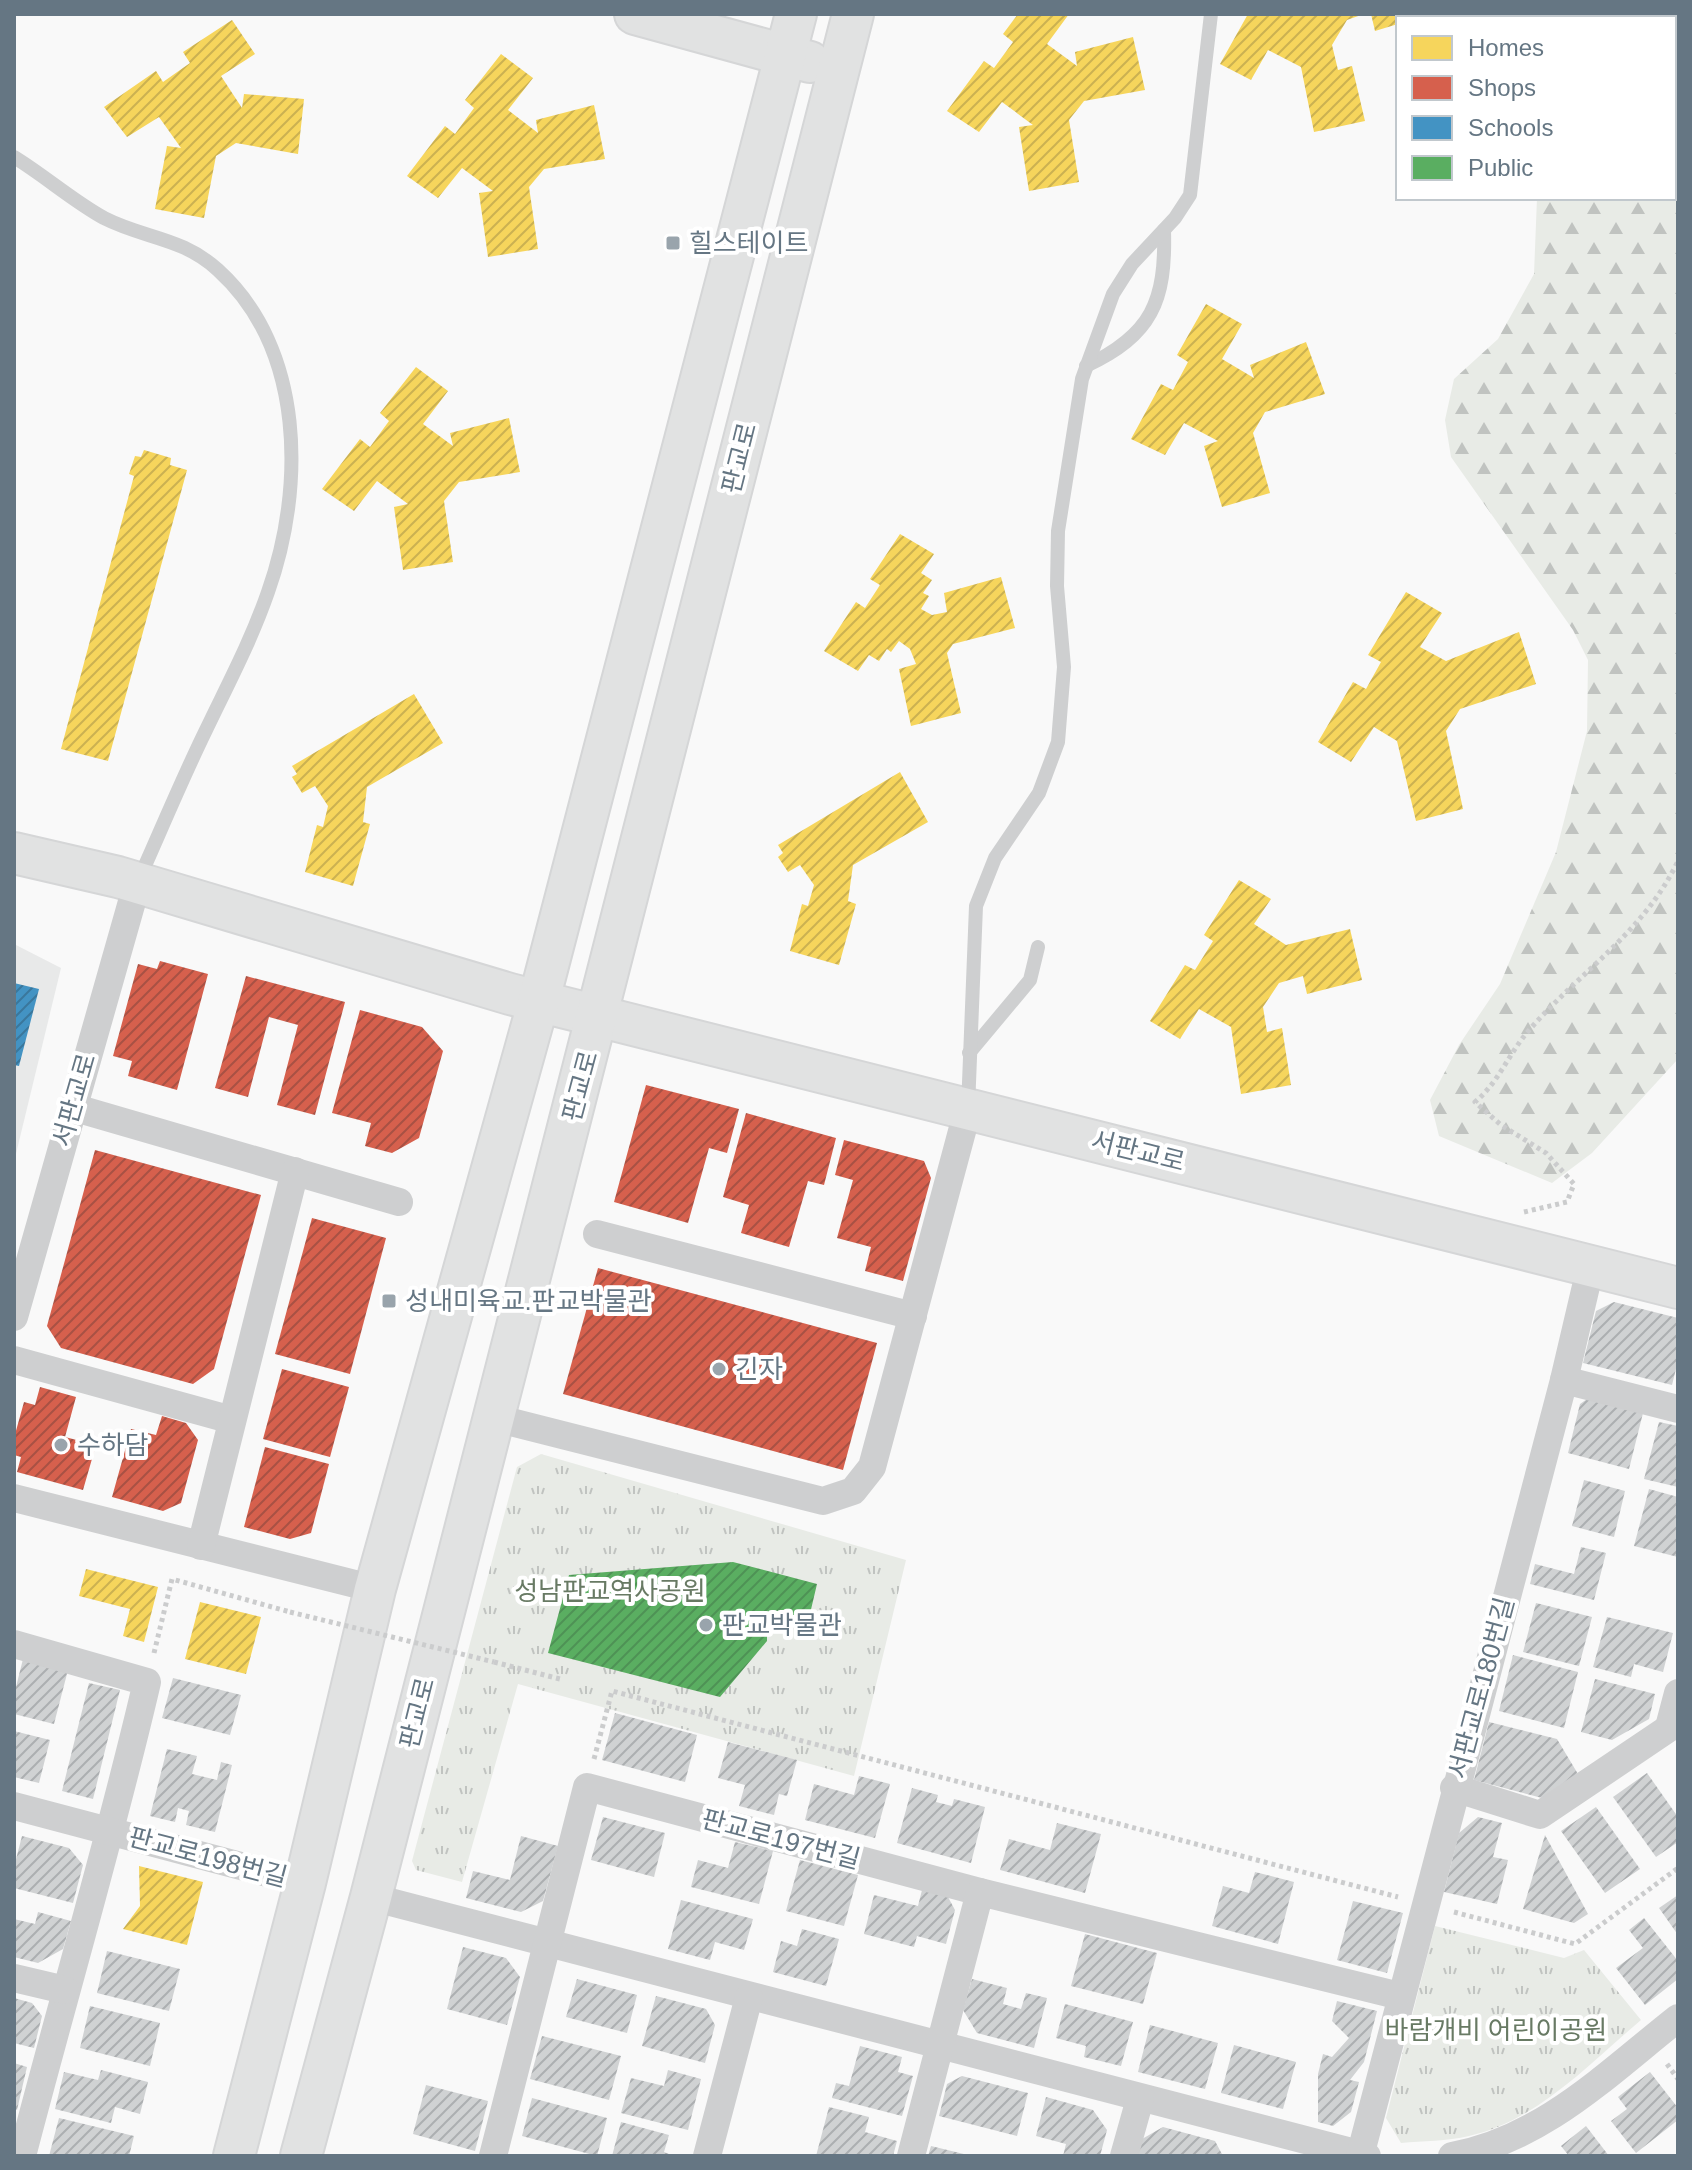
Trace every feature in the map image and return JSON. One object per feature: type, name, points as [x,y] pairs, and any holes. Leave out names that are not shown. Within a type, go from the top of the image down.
[{"type":"main road","points":[[635,14],[838,69]]},
{"type":"main road","points":[[234,2156],[305,1883],[375,1589],[539,1000],[796,14]]},
{"type":"main road","name":"판교로","points":[[301,2156],[371,1897],[491,1417],[598,1015],[853,14]]},
{"type":"main road","points":[[14,853],[137,884],[539,1000]]},
{"type":"main road","name":"서판교로","points":[[539,1000],[1678,1288]]},
{"type":"street","name":"서판교로","points":[[14,1317],[137,884]]},
{"type":"street","points":[[72,1107],[399,1202]]},
{"type":"street","points":[[491,1417],[823,1501],[839,1498],[864,1481],[872,1467],[968,1109]]},
{"type":"street","points":[[201,1546],[295,1171]]},
{"type":"street","points":[[597,1234],[913,1316]]},
{"type":"street","name":"서판교로180번길","points":[[1360,2156],[1454,1788],[1564,1380],[1591,1265]]},
{"type":"street","points":[[14,1360],[232,1420]]},
{"type":"street","points":[[1564,1380],[1678,1409]]},
{"type":"street","points":[[14,1498],[375,1589]]},
{"type":"street","points":[[14,1644],[147,1682]]},
{"type":"street","name":"판교로198번길","points":[[22,2156],[65,1990],[112,1831],[147,1682]]},
{"type":"street","points":[[1454,1788],[1540,1815],[1674,1724],[1678,1693]]},
{"type":"street","points":[[493,2156],[587,1787]]},
{"type":"street","name":"판교로197번길","points":[[587,1787],[980,1892]]},
{"type":"street","name":"판교로198번길","points":[[14,1806],[305,1883]]},
{"type":"street","points":[[911,2156],[980,1892],[1400,1996]]},
{"type":"street","points":[[371,1897],[545,1945],[1367,2156]]},
{"type":"street","points":[[14,1978],[65,1990]]},
{"type":"street","points":[[707,2156],[749,1997]]},
{"type":"street","points":[[1452,2156],[1485,2150],[1531,2130],[1678,2018]]},
{"type":"street","points":[[1124,2156],[1140,2099]]},
{"type":"lane","points":[[968,1109],[976,906],[995,858],[1039,793],[1058,742],[1064,667],[1057,586],[1058,531],[1086,366],[1113,294],[1132,264],[1164,230],[1190,195],[1211,14]]},
{"type":"lane","points":[[14,157],[103,218],[187,246],[218,270],[250,306],[269,335],[287,397],[288,504],[270,589],[250,640],[137,884]]},
{"type":"lane","points":[[1086,366],[1118,351],[1151,316],[1161,292],[1165,269],[1164,230]]},
{"type":"lane","points":[[969,1053],[1030,980],[1038,947]]},
{"type":"path","points":[[1523,1212],[1567,1202],[1574,1184],[1546,1153],[1501,1125],[1475,1102],[1492,1088],[1529,1029],[1623,941],[1664,891],[1678,861]]},
{"type":"path","points":[[147,1682],[172,1579],[290,1612],[560,1679]]},
{"type":"path","points":[[587,1787],[612,1691],[1575,1944],[1678,1868]]},
{"type":"shaded area","points":[[14,944],[61,968],[14,1162]]},
{"type":"green space","points":[[1678,14],[1678,1059],[1592,1153],[1552,1183],[1439,1136],[1430,1100],[1459,1045],[1500,984],[1556,852],[1587,731],[1588,660],[1573,630],[1451,457],[1445,420],[1454,379],[1498,339],[1534,274],[1537,200],[1676,200],[1676,16],[1532,16]]},
{"type":"green space","name":"성남판교역사공원","points":[[541,1454],[906,1560],[854,1776],[518,1684],[462,1882],[416,1870],[412,1861],[517,1467]]},
{"type":"green space","name":"바람개비 어린이공원","points":[[1435,1926],[1564,1958],[1584,1950],[1641,2020],[1561,2089],[1517,2118],[1469,2136],[1401,2143],[1386,2118]]},
{"type":"building: Homes","points":[[1018,14],[1069,14],[1047,44],[1077,66],[1075,52],[1133,37],[1145,90],[1084,101],[1069,120],[1079,182],[1029,191],[1019,127],[1033,125],[1002,102],[979,132],[947,111],[984,61],[994,68],[1013,42],[1003,34]]},
{"type":"building: Homes","points":[[1248,14],[1364,14],[1347,20],[1332,45],[1338,70],[1352,66],[1365,121],[1314,132],[1301,67],[1268,50],[1251,80],[1220,64]]},
{"type":"building: Homes","points":[[1371,14],[1431,14],[1396,16],[1396,25],[1375,31]]},
{"type":"building: Homes","points":[[232,20],[255,54],[221,76],[242,108],[244,94],[304,99],[298,154],[236,143],[216,156],[204,218],[155,209],[167,146],[181,148],[159,117],[127,137],[104,107],[156,71],[163,82],[190,63],[183,52]]},
{"type":"building: Homes","points":[[501,54],[533,78],[508,110],[538,133],[536,120],[594,105],[605,159],[544,169],[529,187],[538,249],[488,257],[479,193],[493,191],[462,168],[438,198],[407,176],[445,126],[455,134],[474,108],[465,100]]},
{"type":"building: Homes","points":[[1206,304],[1242,324],[1222,359],[1254,378],[1250,365],[1306,342],[1325,394],[1265,412],[1253,433],[1270,493],[1222,507],[1204,446],[1218,441],[1184,423],[1165,455],[1131,439],[1161,384],[1173,390],[1188,362],[1177,355]]},
{"type":"building: Homes","points":[[416,367],[448,391],[423,424],[453,446],[450,433],[509,418],[520,472],[459,482],[444,501],[453,562],[403,570],[394,507],[408,504],[377,481],[354,511],[322,489],[360,439],[370,447],[389,421],[380,413]]},
{"type":"building: Homes","points":[[144,450],[171,458],[170,465],[187,470],[108,761],[61,749],[134,476],[129,474],[135,456],[141,457]]},
{"type":"building: Homes","points":[[900,534],[934,554],[921,573],[932,580],[923,593],[929,596],[921,609],[932,615],[947,612],[944,593],[1001,577],[1015,628],[953,644],[947,653],[961,713],[911,726],[899,669],[916,664],[910,649],[899,641],[891,652],[887,649],[879,661],[869,655],[858,671],[824,651],[856,602],[865,608],[880,585],[870,579]]},
{"type":"building: Homes","points":[[1406,592],[1442,613],[1420,647],[1446,661],[1519,632],[1536,684],[1460,709],[1446,731],[1463,809],[1416,821],[1397,741],[1374,727],[1351,762],[1318,742],[1353,682],[1366,689],[1381,662],[1368,655]]},
{"type":"building: Homes","points":[[414,694],[443,743],[367,787],[363,822],[370,824],[353,886],[305,872],[317,825],[323,827],[328,806],[315,786],[302,793],[292,777],[297,774],[292,766]]},
{"type":"building: Homes","points":[[900,772],[928,822],[853,865],[848,901],[856,904],[839,965],[790,951],[802,904],[808,906],[814,885],[800,865],[788,872],[778,857],[783,853],[778,845]]},
{"type":"building: Homes","points":[[1239,880],[1271,899],[1254,924],[1286,945],[1350,929],[1362,980],[1307,994],[1303,976],[1279,983],[1263,1007],[1267,1032],[1282,1028],[1291,1085],[1241,1094],[1231,1027],[1199,1009],[1180,1039],[1150,1021],[1185,965],[1195,970],[1213,941],[1204,935]]},
{"type":"building: Homes","points":[[86,1569],[158,1587],[144,1642],[123,1636],[130,1609],[79,1596]]},
{"type":"building: Homes","points":[[200,1602],[261,1617],[246,1674],[185,1659]]},
{"type":"building: Homes","points":[[139,1866],[203,1882],[187,1945],[123,1929],[140,1906]]},
{"type":"building: Shops","points":[[160,961],[208,974],[177,1090],[128,1076],[132,1061],[113,1056],[138,964],[157,969]]},
{"type":"building: Shops","points":[[246,976],[345,1002],[315,1115],[277,1105],[298,1025],[269,1017],[248,1097],[215,1088]]},
{"type":"building: Shops","points":[[360,1010],[422,1027],[443,1051],[419,1138],[392,1153],[365,1146],[371,1123],[332,1113]]},
{"type":"building: Shops","points":[[646,1085],[739,1109],[727,1153],[709,1148],[688,1223],[614,1202]]},
{"type":"building: Shops","points":[[746,1113],[836,1138],[824,1185],[808,1181],[789,1247],[741,1233],[749,1205],[723,1197]]},
{"type":"building: Shops","points":[[844,1140],[924,1161],[931,1178],[903,1281],[865,1271],[871,1247],[837,1238],[853,1180],[835,1175]]},
{"type":"building: Shops","points":[[95,1150],[261,1195],[214,1369],[193,1384],[61,1348],[47,1326]]},
{"type":"building: Shops","points":[[312,1218],[386,1238],[350,1374],[275,1354]]},
{"type":"building: Shops","points":[[598,1268],[877,1343],[843,1470],[563,1394]]},
{"type":"building: Shops","points":[[282,1369],[349,1387],[330,1457],[263,1439]]},
{"type":"building: Shops","points":[[40,1387],[76,1397],[65,1437],[96,1445],[83,1490],[17,1472],[21,1457],[14,1455],[14,1438],[24,1402],[35,1405]]},
{"type":"building: Shops","points":[[162,1416],[186,1423],[198,1440],[181,1503],[163,1511],[112,1497],[131,1429],[156,1435]]},
{"type":"building: Shops","points":[[265,1447],[329,1464],[311,1533],[290,1539],[244,1527]]},
{"type":"building: Schools","points":[[14,983],[39,989],[19,1066],[14,1065]]},
{"type":"building: Public","points":[[733,1562],[817,1584],[809,1618],[767,1628],[767,1641],[720,1697],[548,1653],[569,1575]]},
{"type":"building: Other","points":[[1614,1302],[1678,1318],[1678,1361],[1672,1385],[1583,1363],[1596,1311]]},
{"type":"building: Other","points":[[1587,1399],[1643,1413],[1629,1469],[1568,1453],[1580,1404]]},
{"type":"building: Other","points":[[1659,1422],[1678,1426],[1678,1487],[1644,1479]]},
{"type":"building: Other","points":[[1584,1480],[1625,1491],[1614,1537],[1572,1526]]},
{"type":"building: Other","points":[[1649,1489],[1678,1497],[1678,1557],[1634,1546]]},
{"type":"building: Other","points":[[1581,1547],[1606,1553],[1594,1600],[1530,1584],[1535,1564],[1574,1574]]},
{"type":"building: Other","points":[[1536,1603],[1592,1617],[1579,1666],[1523,1652]]},
{"type":"building: Other","points":[[1607,1617],[1673,1633],[1663,1672],[1634,1664],[1631,1677],[1593,1667]]},
{"type":"building: Other","points":[[1513,1655],[1578,1672],[1564,1728],[1499,1711]]},
{"type":"building: Other","points":[[23,1659],[68,1670],[54,1724],[14,1714],[14,1695]]},
{"type":"building: Other","points":[[173,1678],[241,1695],[230,1735],[162,1718]]},
{"type":"building: Other","points":[[1595,1679],[1655,1694],[1649,1719],[1612,1740],[1581,1732]]},
{"type":"building: Other","points":[[89,1683],[120,1690],[93,1799],[62,1791]]},
{"type":"building: Other","points":[[615,1713],[697,1735],[685,1782],[602,1760]]},
{"type":"building: Other","points":[[1489,1722],[1557,1739],[1578,1774],[1542,1798],[1474,1780]]},
{"type":"building: Other","points":[[14,1731],[50,1740],[39,1783],[14,1777]]},
{"type":"building: Other","points":[[728,1742],[797,1760],[787,1796],[779,1794],[774,1815],[739,1806],[745,1785],[718,1778]]},
{"type":"building: Other","points":[[167,1749],[197,1756],[192,1774],[217,1780],[221,1762],[232,1765],[215,1832],[186,1825],[189,1811],[178,1808],[175,1822],[150,1816]]},
{"type":"building: Other","points":[[1647,1773],[1678,1817],[1678,1842],[1656,1857],[1613,1797]]},
{"type":"building: Other","points":[[859,1776],[890,1784],[875,1838],[805,1820],[814,1784],[854,1795]]},
{"type":"building: Other","points":[[912,1788],[938,1795],[936,1802],[952,1806],[954,1799],[985,1807],[971,1863],[897,1843]]},
{"type":"building: Other","points":[[1596,1807],[1640,1869],[1605,1893],[1561,1831]]},
{"type":"building: Other","points":[[603,1817],[665,1833],[654,1877],[591,1860]]},
{"type":"building: Other","points":[[1478,1817],[1502,1823],[1493,1857],[1508,1860],[1497,1904],[1444,1892],[1459,1833]]},
{"type":"building: Other","points":[[1057,1823],[1101,1834],[1085,1893],[1000,1870],[1009,1839],[1050,1850]]},
{"type":"building: Other","points":[[1545,1835],[1588,1914],[1574,1923],[1523,1909]]},
{"type":"building: Other","points":[[22,1836],[69,1848],[83,1865],[73,1903],[14,1888],[14,1867]]},
{"type":"building: Other","points":[[521,1836],[558,1846],[543,1901],[521,1912],[466,1898],[473,1871],[510,1880]]},
{"type":"building: Other","points":[[735,1842],[773,1851],[759,1904],[691,1887],[698,1860],[728,1868]]},
{"type":"building: Other","points":[[800,1860],[858,1875],[844,1926],[786,1911]]},
{"type":"building: Other","points":[[1255,1872],[1294,1882],[1278,1944],[1212,1926],[1223,1886],[1249,1893]]},
{"type":"building: Other","points":[[922,1890],[948,1897],[955,1910],[946,1944],[917,1936],[914,1947],[864,1934],[874,1895],[918,1906]]},
{"type":"building: Other","points":[[1678,1895],[1678,1935],[1659,1908]]},
{"type":"building: Other","points":[[681,1900],[753,1919],[744,1950],[715,1942],[710,1960],[668,1949]]},
{"type":"building: Other","points":[[1353,1901],[1403,1913],[1387,1973],[1337,1960]]},
{"type":"building: Other","points":[[38,1912],[71,1921],[63,1949],[38,1963],[14,1957],[14,1919],[35,1924]]},
{"type":"building: Other","points":[[1644,1918],[1678,1961],[1678,1979],[1645,2005],[1616,1968],[1643,1948],[1629,1930]]},
{"type":"building: Other","points":[[802,1929],[839,1939],[826,1986],[773,1972],[781,1941],[797,1946]]},
{"type":"building: Other","points":[[1085,1934],[1157,1953],[1143,2004],[1071,1986]]},
{"type":"building: Other","points":[[463,1947],[506,1958],[520,1977],[507,2025],[447,2009]]},
{"type":"building: Other","points":[[107,1951],[180,1969],[169,2011],[97,1993]]},
{"type":"building: Other","points":[[577,1979],[637,1995],[627,2033],[566,2017]]},
{"type":"building: Other","points":[[972,1979],[1007,1988],[1003,2004],[1021,2009],[1026,1993],[1047,1998],[1034,2048],[977,2033],[963,2010]]},
{"type":"building: Other","points":[[656,1996],[706,2009],[715,2025],[705,2063],[642,2046]]},
{"type":"building: Other","points":[[14,1998],[32,2003],[42,2016],[34,2048],[14,2043]]},
{"type":"building: Other","points":[[1337,2001],[1377,2011],[1364,2062],[1350,2080],[1359,2082],[1351,2112],[1333,2126],[1318,2122],[1318,2074],[1323,2054],[1332,2057],[1349,2038],[1332,2021]]},
{"type":"building: Other","points":[[1065,2004],[1133,2022],[1121,2066],[1084,2057],[1086,2046],[1056,2038]]},
{"type":"building: Other","points":[[90,2006],[160,2023],[150,2066],[80,2048]]},
{"type":"building: Other","points":[[1150,2025],[1218,2043],[1205,2089],[1138,2072]]},
{"type":"building: Other","points":[[542,2036],[621,2056],[609,2100],[530,2079]]},
{"type":"building: Other","points":[[1234,2045],[1296,2062],[1283,2109],[1221,2093]]},
{"type":"building: Other","points":[[860,2046],[902,2057],[898,2072],[913,2076],[902,2116],[832,2098],[836,2083],[849,2086]]},
{"type":"building: Other","points":[[14,2063],[27,2067],[17,2110],[14,2109]]},
{"type":"building: Other","points":[[101,2070],[148,2082],[140,2114],[115,2107],[111,2123],[55,2109],[64,2072],[98,2080]]},
{"type":"building: Other","points":[[668,2070],[701,2079],[688,2130],[621,2113],[631,2078],[664,2086]]},
{"type":"building: Other","points":[[1650,2072],[1678,2108],[1678,2120],[1636,2153],[1611,2121],[1627,2109],[1618,2097]]},
{"type":"building: Other","points":[[962,2076],[1028,2093],[1017,2136],[939,2116],[947,2084]]},
{"type":"building: Other","points":[[426,2085],[488,2101],[475,2151],[413,2134]]},
{"type":"building: Other","points":[[1046,2097],[1093,2110],[1107,2130],[1100,2156],[1063,2156],[1066,2144],[1036,2136]]},
{"type":"building: Other","points":[[532,2098],[607,2118],[597,2156],[522,2136]]},
{"type":"building: Other","points":[[829,2107],[869,2117],[865,2132],[897,2141],[893,2156],[816,2156]]},
{"type":"building: Other","points":[[59,2118],[134,2136],[129,2156],[49,2156]]},
{"type":"building: Other","points":[[621,2122],[669,2135],[664,2152],[674,2156],[612,2156]]},
{"type":"building: Other","points":[[1586,2126],[1609,2156],[1569,2156],[1561,2146]]},
{"type":"building: Other","points":[[1163,2127],[1215,2141],[1223,2156],[1137,2156],[1142,2139]]},
{"type":"building: Other","points":[[931,2146],[968,2155],[928,2156]]},
{"type":"place","name":"힐스테이트","points":[[673,243]]},
{"type":"place","name":"성내미육교.판교박물관","points":[[389,1301]]},
{"type":"place","name":"긴자","points":[[719,1369]]},
{"type":"place","name":"수하담","points":[[61,1445]]},
{"type":"place","name":"판교박물관","points":[[706,1625]]}]
